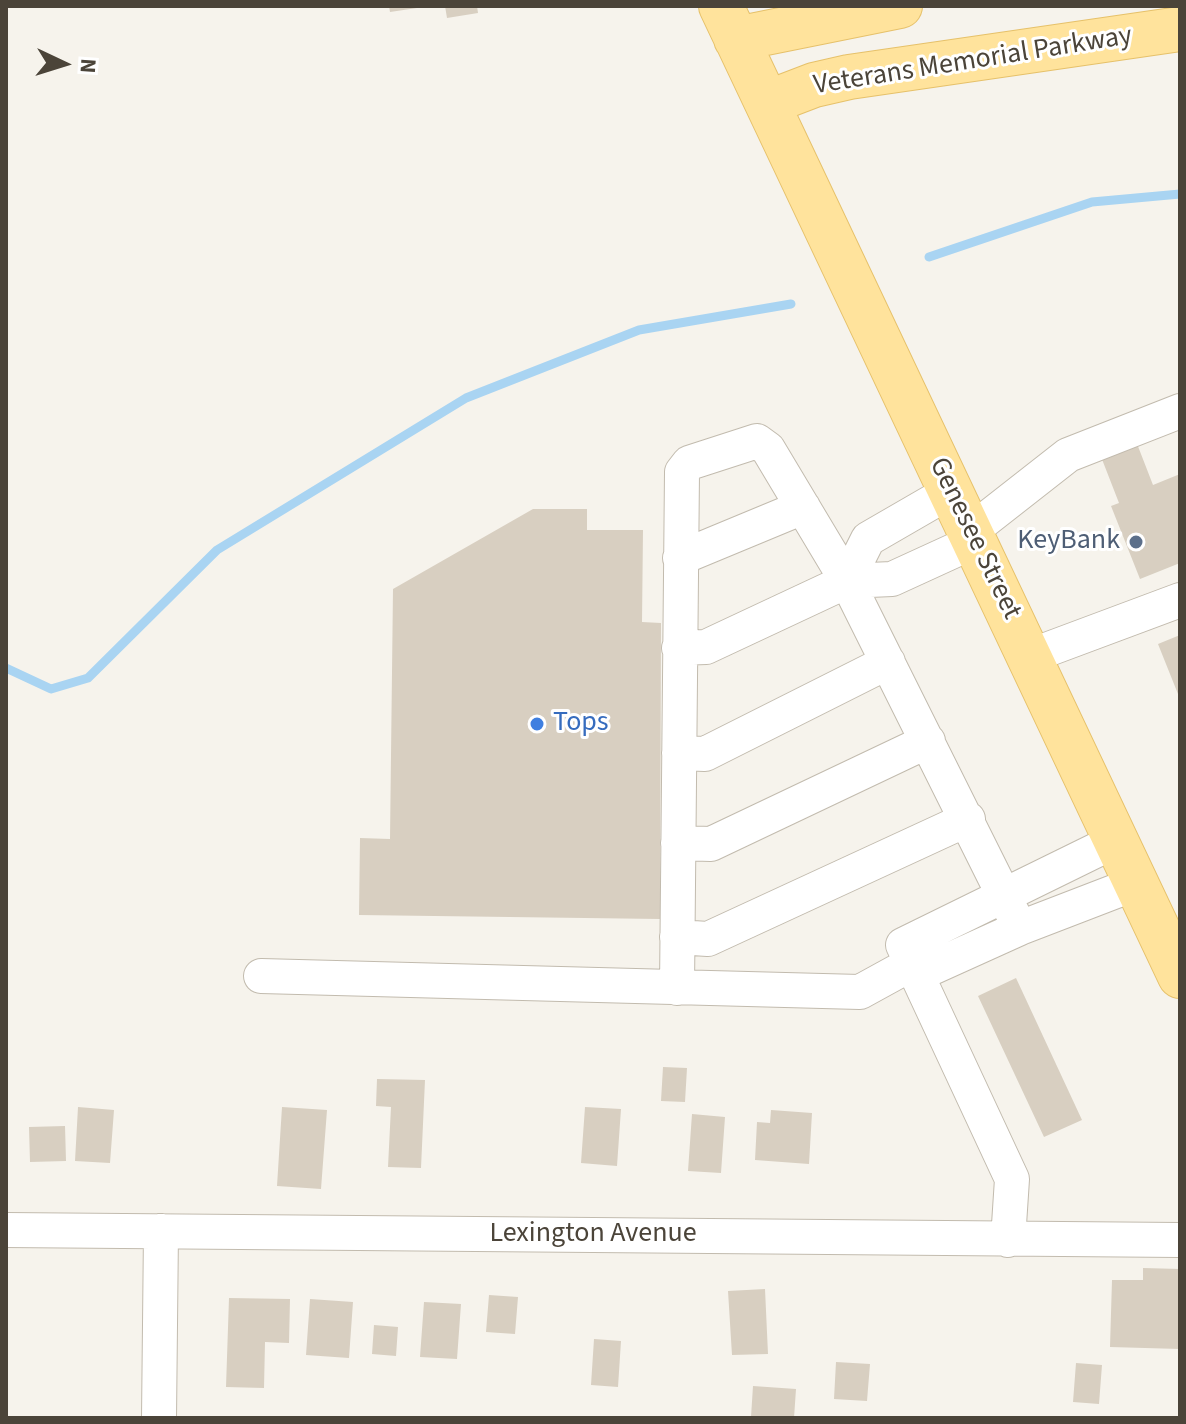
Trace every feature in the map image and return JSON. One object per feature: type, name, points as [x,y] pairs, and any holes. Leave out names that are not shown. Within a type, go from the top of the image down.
[{"type":"main road","points":[[729,22],[900,6]]},
{"type":"main road","name":"Genesee Street","points":[[729,22],[1180,976]]},
{"type":"main road","name":"Veterans Memorial Parkway","points":[[767,103],[814,85],[849,77],[1180,29]]},
{"type":"street","points":[[679,648],[706,647],[847,581],[892,579],[973,536],[1068,455],[1180,411]]},
{"type":"street","points":[[677,988],[682,472],[689,463],[757,441],[768,449],[847,581],[1020,928]]},
{"type":"street","points":[[847,581],[868,539],[951,491]]},
{"type":"street","points":[[680,558],[803,507]]},
{"type":"street","points":[[1030,656],[1180,600]]},
{"type":"street","points":[[679,753],[705,754],[888,662]]},
{"type":"street","points":[[678,843],[711,844],[928,741]]},
{"type":"street","points":[[677,937],[708,939],[968,819]]},
{"type":"street","points":[[261,976],[860,992],[910,961],[1005,893],[1117,840]]},
{"type":"street","points":[[910,961],[1020,928],[1137,883]]},
{"type":"street","points":[[910,961],[1012,1179],[1008,1240]]},
{"type":"street","name":"Lexington Avenue","points":[[6,1230],[1180,1240]]},
{"type":"street","points":[[159,1418],[161,1231]]},
{"type":"building","points":[[389,6],[417,6],[417,8],[390,12]]},
{"type":"building","points":[[445,6],[477,6],[478,13],[447,18]]},
{"type":"building","points":[[1134,436],[1153,485],[1180,474],[1180,563],[1140,579],[1111,506],[1119,503],[1098,449]]},
{"type":"building","points":[[533,509],[587,509],[587,530],[643,530],[642,622],[661,623],[660,919],[359,915],[360,838],[390,839],[393,589]]},
{"type":"building","points":[[1180,635],[1180,699],[1158,644]]},
{"type":"building","points":[[1016,978],[1082,1120],[1044,1137],[978,996]]},
{"type":"building","points":[[663,1067],[687,1068],[685,1102],[661,1101]]},
{"type":"building","points":[[377,1079],[425,1080],[421,1168],[388,1167],[391,1107],[376,1106]]},
{"type":"building","points":[[78,1107],[114,1110],[110,1163],[75,1161]]},
{"type":"building","points":[[282,1107],[327,1110],[321,1189],[277,1186]]},
{"type":"building","points":[[585,1107],[621,1109],[617,1166],[581,1163]]},
{"type":"building","points":[[771,1110],[812,1113],[809,1164],[755,1160],[757,1122],[770,1123]]},
{"type":"building","points":[[692,1114],[725,1117],[721,1173],[688,1171]]},
{"type":"building","points":[[65,1126],[66,1161],[30,1162],[29,1127]]},
{"type":"building","points":[[1143,1268],[1180,1269],[1180,1349],[1110,1347],[1112,1280],[1143,1280]]},
{"type":"building","points":[[765,1289],[768,1354],[732,1355],[728,1291]]},
{"type":"building","points":[[489,1295],[518,1297],[515,1334],[486,1332]]},
{"type":"building","points":[[229,1298],[290,1299],[289,1343],[265,1342],[264,1388],[226,1387]]},
{"type":"building","points":[[310,1299],[353,1302],[349,1358],[306,1355]]},
{"type":"building","points":[[424,1302],[461,1304],[457,1359],[420,1357]]},
{"type":"building","points":[[374,1325],[398,1327],[396,1356],[372,1354]]},
{"type":"building","points":[[594,1339],[621,1341],[618,1387],[591,1385]]},
{"type":"building","points":[[836,1362],[870,1364],[867,1401],[834,1399]]},
{"type":"building","points":[[1076,1363],[1102,1365],[1099,1404],[1073,1402]]},
{"type":"building","points":[[753,1386],[796,1389],[794,1418],[751,1417]]},
{"type":"waterway","points":[[929,257],[1092,202],[1180,194]]},
{"type":"waterway","points":[[6,668],[51,689],[88,678],[217,550],[466,398],[639,330],[791,304]]},
{"type":"place","name":"KeyBank","points":[[1136,542]]},
{"type":"place","name":"Tops","points":[[537,724]]}]
